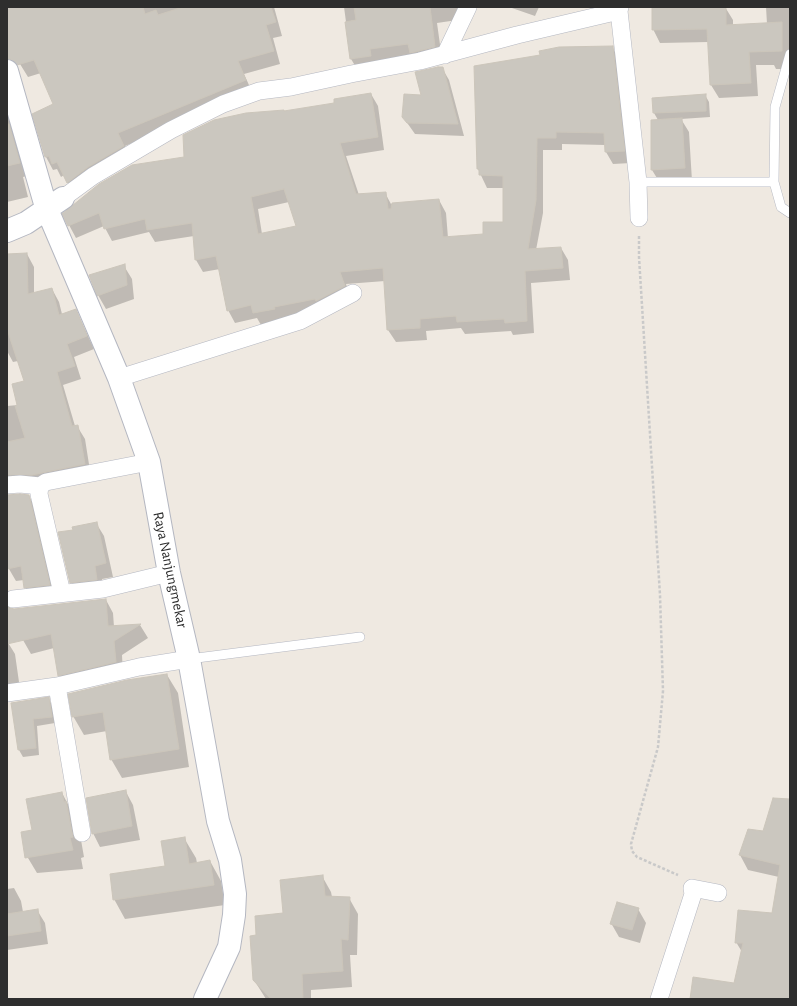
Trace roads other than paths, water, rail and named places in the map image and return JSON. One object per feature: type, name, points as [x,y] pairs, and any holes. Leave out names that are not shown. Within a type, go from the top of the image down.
[{"type":"main road","name":"Raya Nanjungmekar","points":[[7,71],[149,462],[169,573],[189,659],[218,821],[230,860],[235,894],[234,915],[229,947],[205,999]]},
{"type":"main road","points":[[7,231],[26,222],[54,202]]},
{"type":"street","points":[[445,55],[468,7]]},
{"type":"street","points":[[54,202],[93,176],[171,130],[223,104],[258,91],[291,87],[350,74],[420,62],[517,35],[620,9],[638,182],[639,218]]},
{"type":"street","points":[[119,378],[300,321],[353,293]]},
{"type":"street","points":[[7,485],[20,484],[40,486],[46,482],[149,462]]},
{"type":"street","points":[[40,486],[39,494],[62,593]]},
{"type":"street","points":[[13,599],[103,588],[169,573]]},
{"type":"street","points":[[7,693],[57,686],[139,667],[189,659]]},
{"type":"street","points":[[57,686],[82,833]]},
{"type":"street","points":[[659,999],[692,899],[692,888],[718,893]]},
{"type":"lane","points":[[790,54],[775,107],[774,182],[781,207],[790,213]]},
{"type":"lane","points":[[638,182],[774,182]]},
{"type":"lane","points":[[189,659],[360,637]]}]
